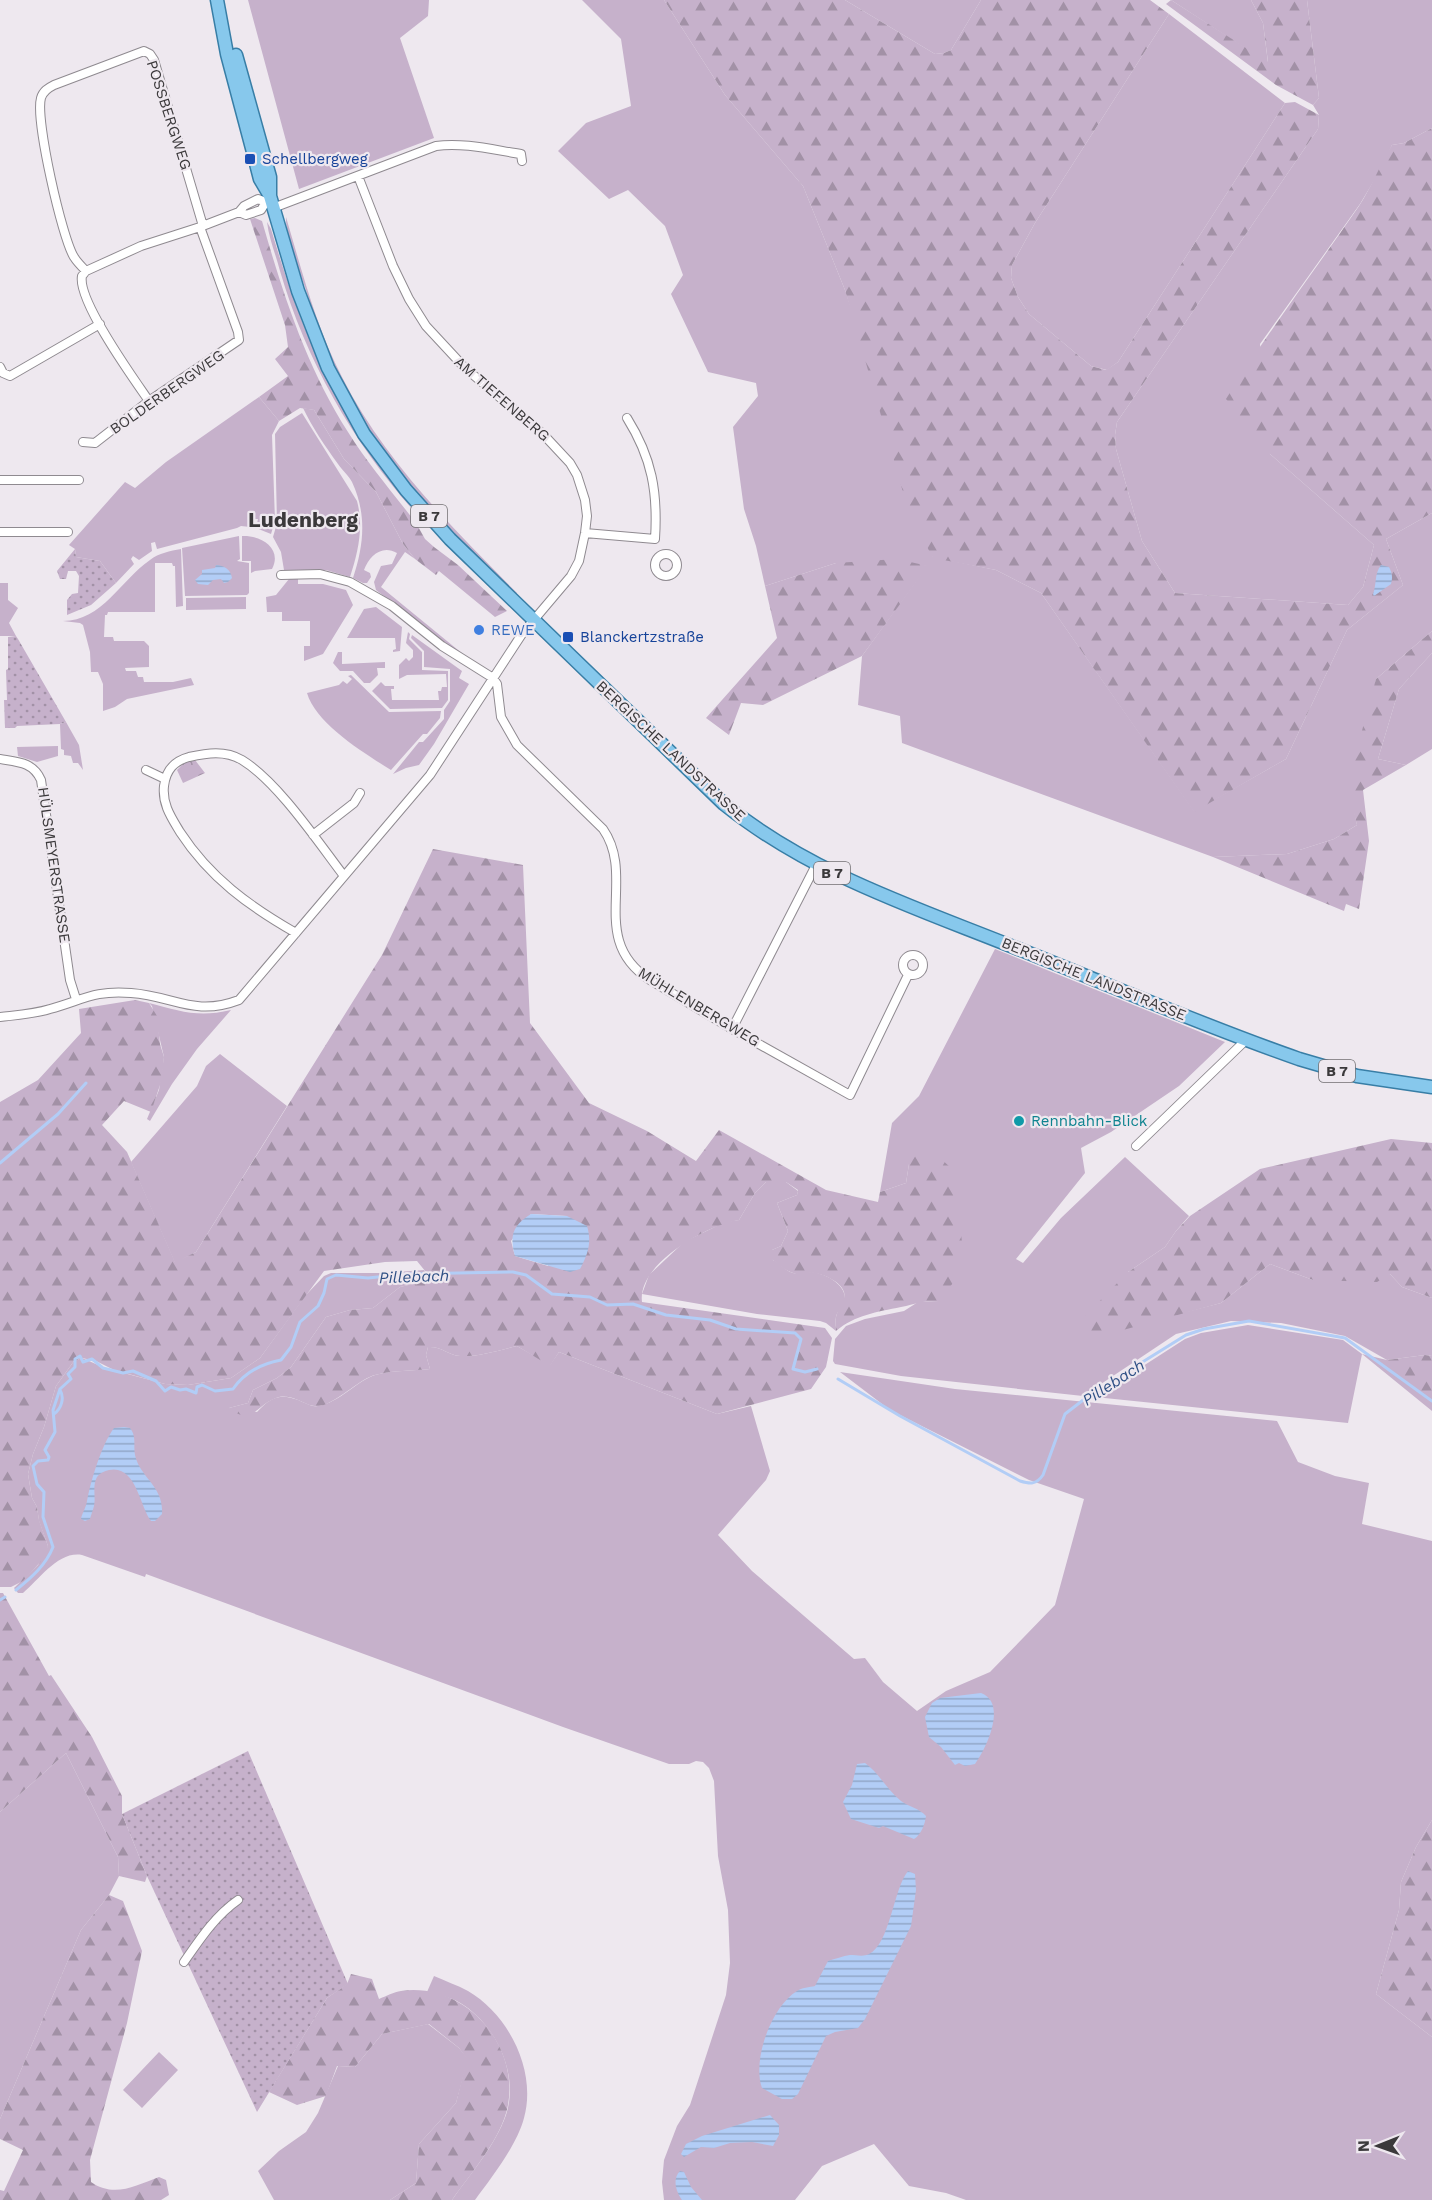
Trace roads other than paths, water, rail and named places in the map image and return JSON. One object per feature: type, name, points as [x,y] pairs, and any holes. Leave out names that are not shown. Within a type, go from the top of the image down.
[{"type":"main road","name":"BERGISCHE LANDSTRASSE","points":[[217,0],[227,54],[260,179],[270,202],[317,344],[334,381],[364,434],[424,511],[724,804],[765,835],[816,865],[904,903],[1246,1040],[1330,1070],[1432,1087]]},
{"type":"street","name":"POSSBERGWEG","points":[[86,271],[73,256],[70,247],[41,128],[41,98],[46,88],[144,51],[150,54],[154,60],[201,227]]},
{"type":"street","points":[[148,401],[100,324],[82,285],[82,276],[86,271],[141,246],[239,212],[244,206],[258,200],[270,202],[358,176],[446,144],[521,154],[522,161]]},
{"type":"street","name":"AM TIEFENBERG","points":[[358,176],[393,266],[409,299],[426,326],[465,368],[542,433],[570,463],[577,475],[585,500],[587,516],[579,561],[571,576],[533,619]]},
{"type":"street","name":"BOLDERBERGWEG","points":[[83,442],[95,443],[148,401],[239,340],[201,227]]},
{"type":"street","points":[[0,367],[3,373],[10,376],[100,324]]},
{"type":"street","points":[[627,418],[643,447],[652,479],[657,509],[655,539],[662,554]]},
{"type":"street","points":[[0,480],[79,480]]},
{"type":"street","points":[[0,532],[68,532]]},
{"type":"street","points":[[585,533],[655,539]]},
{"type":"street","points":[[281,575],[320,574],[350,582],[392,606],[442,646],[493,678]]},
{"type":"street","points":[[0,1017],[51,1009],[76,999],[103,993],[134,993],[207,1008],[239,1000],[430,775],[533,619]]},
{"type":"street","name":"MÜHLENBERGWEG","points":[[493,678],[497,684],[501,717],[517,745],[603,829],[610,839],[615,857],[617,936],[626,957],[638,972],[732,1029],[850,1095],[908,975]]},
{"type":"street","points":[[296,933],[237,895],[207,869],[169,814],[164,792],[168,771],[180,760],[213,752],[236,757],[258,772],[276,791],[344,876]]},
{"type":"street","name":"HÜLSMEYERSTRASSE","points":[[0,759],[32,766],[38,772],[41,780],[70,980],[76,999]]},
{"type":"street","points":[[146,770],[165,779]]},
{"type":"street","points":[[313,835],[354,803],[360,793]]},
{"type":"street","points":[[732,1029],[816,865]]},
{"type":"street","points":[[1136,1146],[1246,1040]]},
{"type":"street","points":[[184,1962],[200,1938],[223,1911],[238,1900]]},
{"type":"water","points":[[216,565],[227,569],[232,578],[224,583],[221,579],[213,580],[208,585],[198,584],[195,580],[202,574],[202,570],[215,568]]},
{"type":"water","points":[[1381,565],[1389,567],[1392,582],[1374,596],[1376,575]]},
{"type":"water","points":[[531,1214],[567,1216],[587,1226],[588,1248],[580,1269],[570,1272],[515,1256],[512,1243],[514,1232],[520,1222]]},
{"type":"water","points":[[124,1427],[132,1431],[135,1455],[142,1470],[156,1489],[162,1504],[162,1514],[155,1521],[151,1521],[131,1480],[125,1473],[109,1470],[97,1477],[94,1508],[90,1519],[85,1521],[81,1519],[101,1453],[114,1428]]},
{"type":"water","points":[[981,1693],[989,1698],[993,1706],[994,1716],[989,1738],[975,1764],[955,1765],[941,1747],[929,1737],[925,1717],[932,1703],[940,1698]]},
{"type":"water","points":[[865,1763],[901,1801],[926,1816],[919,1835],[914,1839],[883,1826],[879,1828],[851,1819],[843,1802],[852,1785],[857,1764]]},
{"type":"water","points":[[908,1871],[915,1874],[916,1890],[911,1926],[865,2019],[858,2028],[826,2036],[798,2094],[792,2099],[782,2099],[762,2088],[760,2063],[762,2049],[779,2009],[797,1991],[815,1986],[828,1961],[850,1955],[867,1955],[876,1948],[887,1928]]},
{"type":"water","points":[[770,2115],[779,2125],[779,2135],[773,2146],[752,2142],[730,2143],[714,2148],[701,2147],[684,2157],[681,2154],[686,2144],[702,2136]]},
{"type":"water","points":[[680,2171],[684,2172],[691,2187],[702,2200],[682,2200],[676,2186],[676,2178]]},
{"type":"waterway","points":[[0,1163],[58,1114],[86,1083]]},
{"type":"waterway","name":"Pillebach","points":[[16,1590],[42,1565],[53,1547],[43,1517],[44,1492],[37,1484],[33,1466],[38,1461],[48,1460],[49,1457],[45,1450],[55,1432],[53,1410],[60,1389],[71,1379],[68,1374],[75,1367],[75,1359],[80,1356],[83,1362],[92,1359],[103,1368],[123,1373],[133,1371],[156,1381],[165,1391],[171,1387],[196,1393],[197,1387],[202,1385],[215,1391],[233,1389],[253,1370],[281,1360],[291,1347],[300,1322],[318,1306],[327,1279],[336,1275],[368,1278],[406,1274],[513,1272],[526,1275],[552,1294],[590,1297],[607,1305],[633,1304],[666,1315],[710,1320],[736,1329],[795,1333],[801,1339],[793,1369],[805,1372],[817,1369]]},
{"type":"waterway","name":"Pillebach","points":[[838,1379],[900,1416],[1020,1481],[1030,1483],[1038,1481],[1043,1475],[1065,1414],[1091,1394],[1186,1335],[1204,1329],[1249,1321],[1345,1338],[1432,1401]]},
{"type":"waterway","name":"Pillebach","points":[[54,1414],[62,1403],[60,1390]]},
{"type":"waterway","name":"Pillebach","points":[[0,1600],[5,1597]]},
{"type":"place","name":"Schellbergweg","points":[[250,159]]},
{"type":"place","name":"REWE","points":[[479,630]]},
{"type":"place","name":"Blanckertzstraße","points":[[568,637]]},
{"type":"place","name":"Rennbahn-Blick","points":[[1019,1121]]},
{"type":"district","name":"Ludenberg","points":[[303,520]]}]
